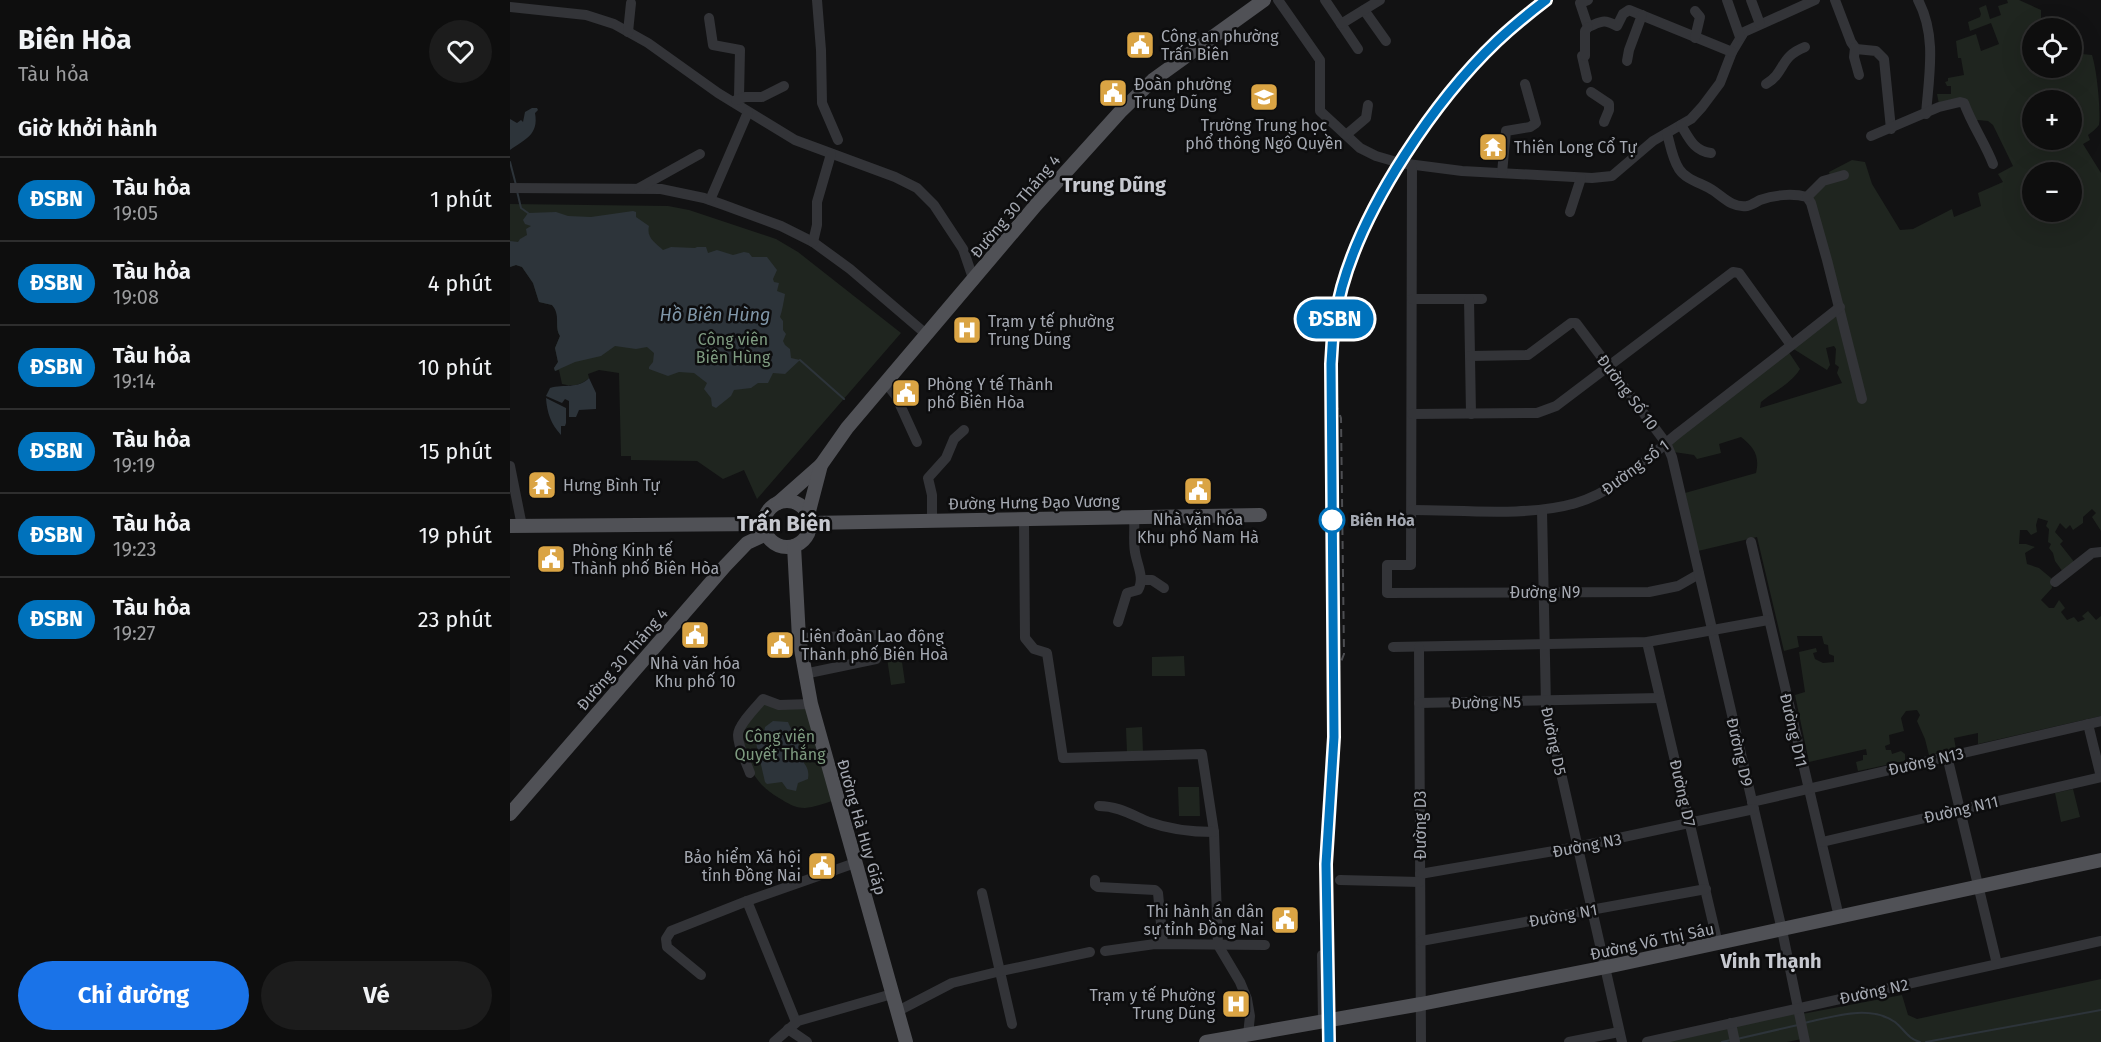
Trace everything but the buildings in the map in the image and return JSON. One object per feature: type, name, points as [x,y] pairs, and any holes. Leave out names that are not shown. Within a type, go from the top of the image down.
[{"type":"main road","name":"Đường 30 Tháng 4","points":[[778,503],[821,465],[847,428],[926,334],[1089,145],[1144,87],[1264,0]]},
{"type":"main road","name":"Đường 30 Tháng 4","points":[[809,519],[821,465]]},
{"type":"main road","points":[[778,503],[796,503],[802,507],[809,519],[806,537],[794,546],[776,544],[765,529],[768,512],[778,503]]},
{"type":"main road","name":"Đường Hưng Đạo Vương","points":[[809,519],[932,520],[1260,515]]},
{"type":"main road","points":[[516,526],[765,529]]},
{"type":"main road","name":"Đường 30 Tháng 4","points":[[510,814],[732,559],[765,529]]},
{"type":"main road","name":"Đường Hà Huy Giáp","points":[[794,546],[799,638],[804,674],[906,1042]]},
{"type":"main road","name":"Đường Võ Thị Sáu","points":[[1206,1042],[1239,1039],[1604,968],[2101,860]]},
{"type":"street","points":[[817,0],[822,103],[838,140]]},
{"type":"street","points":[[1278,0],[1320,60],[1320,111],[1355,143],[1371,153],[1395,162],[1446,170],[1581,178],[1612,176],[1645,146],[1681,125],[1702,107],[1717,88],[1732,52],[1740,37],[1747,30],[1815,0]]},
{"type":"street","points":[[1325,0],[1358,50]]},
{"type":"street","points":[[1341,24],[1380,0]]},
{"type":"street","points":[[1588,0],[1580,3],[1588,27]]},
{"type":"street","points":[[1727,0],[1740,37]]},
{"type":"street","points":[[1751,0],[1760,24]]},
{"type":"street","points":[[1783,0],[1790,11]]},
{"type":"street","points":[[1835,0],[1855,48],[1854,57],[1859,75]]},
{"type":"street","points":[[1918,0],[1930,34],[1926,114]]},
{"type":"street","points":[[628,32],[631,3]]},
{"type":"street","points":[[510,7],[586,15],[614,24],[736,100],[748,112],[795,140],[896,177],[924,193],[963,249],[974,281]]},
{"type":"street","points":[[1364,10],[1386,41]]},
{"type":"street","points":[[1587,78],[1583,56],[1585,32],[1588,27],[1603,21],[1609,21],[1617,26],[1623,14],[1628,10],[1732,52]]},
{"type":"street","points":[[1695,10],[1700,17],[1695,38]]},
{"type":"street","points":[[1627,61],[1642,15]]},
{"type":"street","points":[[709,18],[713,45],[740,50],[736,100]]},
{"type":"street","points":[[1766,84],[1774,79],[1789,55],[1805,47]]},
{"type":"street","points":[[1855,48],[1862,51],[1876,51],[1884,59],[1891,129]]},
{"type":"street","points":[[1502,173],[1506,131],[1532,127],[1536,123],[1525,84]]},
{"type":"street","points":[[736,100],[762,97],[784,86]]},
{"type":"street","points":[[1591,93],[1609,104],[1610,110],[1604,122]]},
{"type":"street","points":[[1871,136],[1955,102],[1964,104],[1968,117],[1984,143],[1993,164]]},
{"type":"street","points":[[1346,135],[1366,118],[1368,105]]},
{"type":"street","points":[[710,200],[748,112]]},
{"type":"street","points":[[1681,125],[1694,145],[1702,152],[1710,153]]},
{"type":"street","points":[[1667,133],[1674,159],[1681,171],[1731,203],[1748,206],[1777,196],[1807,196],[1823,181],[1844,175]]},
{"type":"street","points":[[639,188],[700,154]]},
{"type":"street","points":[[813,242],[817,225],[817,202],[831,154]]},
{"type":"street","points":[[1412,165],[1412,510]]},
{"type":"street","points":[[1570,212],[1581,178]]},
{"type":"street","points":[[514,188],[639,188],[682,193],[710,200],[781,226],[813,242],[850,268],[926,334]]},
{"type":"street","points":[[1807,196],[1811,203],[1840,307],[1862,399]]},
{"type":"street","points":[[1412,414],[1537,413],[1549,410],[1563,402],[1733,272],[1739,273],[1791,345]]},
{"type":"street","points":[[1412,299],[1482,299]]},
{"type":"street","points":[[1469,299],[1471,414]]},
{"type":"street","name":"Đường số 1","points":[[1412,510],[1542,510],[1598,495],[1622,481],[1666,443],[1840,307]]},
{"type":"street","name":"Đường Số 10","points":[[1470,356],[1527,354],[1571,323],[1576,323],[1666,443],[1672,457],[1699,574]]},
{"type":"street","points":[[885,382],[896,396],[917,442]]},
{"type":"street","points":[[932,520],[932,495],[928,478],[946,458],[954,439],[964,430]]},
{"type":"street","points":[[510,466],[516,526]]},
{"type":"street","name":"Đường N9","points":[[1412,510],[1411,565],[1387,565],[1387,592],[1649,592],[1678,586],[1699,574]]},
{"type":"street","name":"Đường D5","points":[[1542,510],[1546,700],[1620,1037]]},
{"type":"street","points":[[1118,622],[1127,593],[1140,589],[1139,562],[1135,553],[1134,517]]},
{"type":"street","points":[[1024,519],[1025,638],[1034,649],[1047,653],[1063,758],[1202,754],[1214,832],[1218,945],[1240,982],[1247,999],[1250,1016],[1239,1039]]},
{"type":"street","name":"Đường D11","points":[[1751,542],[1839,917]]},
{"type":"street","points":[[2055,582],[2092,553],[2101,552]]},
{"type":"street","name":"Đường D9","points":[[1699,574],[1782,930],[1804,1038]]},
{"type":"street","points":[[1141,580],[1152,580],[1164,588]]},
{"type":"street","points":[[1393,647],[1647,642],[1768,620]]},
{"type":"street","points":[[799,638],[877,635]]},
{"type":"street","name":"Đường D7","points":[[1647,642],[1718,944]]},
{"type":"street","name":"Đường D3","points":[[1419,646],[1421,1042]]},
{"type":"street","points":[[804,674],[876,659]]},
{"type":"street","name":"Đường N5","points":[[1419,703],[1660,698]]},
{"type":"street","points":[[750,773],[738,734],[741,726],[756,706],[763,699],[779,705],[811,704]]},
{"type":"street","name":"Đường N13","points":[[1753,805],[1808,789],[2101,721]]},
{"type":"street","points":[[2088,724],[2101,777]]},
{"type":"street","points":[[1947,756],[1997,964]]},
{"type":"street","name":"Đường N11","points":[[1821,842],[2101,777]]},
{"type":"street","name":"Đường N3","points":[[1340,880],[1420,878],[1690,824],[1753,805]]},
{"type":"street","points":[[1099,806],[1113,806],[1150,822],[1178,830],[1214,832]]},
{"type":"street","points":[[701,975],[670,951],[666,942],[671,931],[855,863]]},
{"type":"street","points":[[1095,880],[1095,885],[1098,887],[1155,890],[1158,893],[1163,944]]},
{"type":"street","name":"Đường N1","points":[[1421,940],[1706,890]]},
{"type":"street","points":[[982,893],[1012,1024]]},
{"type":"street","points":[[747,901],[792,1025],[807,1042]]},
{"type":"street","name":"Đường N2","points":[[1647,1042],[1733,1033],[1799,1013],[2101,941]]},
{"type":"street","points":[[1105,951],[1163,944],[1265,945]]},
{"type":"street","points":[[898,1011],[952,983],[1090,952]]},
{"type":"street","points":[[1322,955],[1323,1021]]},
{"type":"street","points":[[774,1042],[792,1025],[892,994]]},
{"type":"street","points":[[1569,1042],[1620,1037]]},
{"type":"green space","points":[[2007,0],[2019,0],[2041,10],[2041,18],[2022,18],[2022,78],[2082,78],[2082,54],[2092,55],[2097,80],[2099,125],[2088,135],[2090,140],[2083,144],[2101,173],[2101,531],[2092,517],[2096,513],[2092,509],[2083,517],[2083,523],[2073,530],[2070,525],[2066,529],[2060,523],[2055,532],[2063,541],[2060,544],[2075,563],[2063,572],[2049,548],[2051,544],[2048,542],[2049,529],[2046,526],[2048,521],[2038,518],[2037,532],[2031,535],[2027,530],[2020,530],[2019,544],[2035,547],[2025,553],[2027,564],[2039,568],[2051,578],[2052,588],[2041,600],[2049,608],[2054,608],[2059,600],[2065,608],[2061,612],[2067,620],[2074,617],[2078,622],[2085,619],[2082,616],[2088,611],[2096,620],[2101,616],[2101,716],[1978,744],[1978,733],[1954,738],[1956,749],[1929,755],[1917,721],[1920,715],[1917,710],[1906,711],[1901,718],[1904,731],[1889,735],[1890,744],[1885,746],[1886,750],[1891,750],[1892,754],[1901,751],[1905,754],[1905,761],[1858,771],[1856,762],[1863,760],[1863,755],[1867,755],[1866,749],[1809,762],[1795,695],[1805,692],[1799,652],[1816,648],[1817,652],[1813,653],[1815,659],[1823,663],[1834,662],[1834,656],[1829,654],[1828,645],[1824,644],[1822,636],[1797,636],[1799,647],[1784,651],[1757,537],[1698,551],[1685,493],[1756,473],[1755,452],[1741,437],[1719,444],[1721,453],[1697,459],[1694,455],[1674,452],[1670,444],[1788,351],[1800,369],[1787,383],[1761,402],[1760,408],[1842,383],[1837,373],[1839,367],[1835,364],[1836,349],[1834,346],[1826,348],[1830,365],[1827,370],[1792,348],[1842,308],[1810,197],[1831,181],[1829,172],[1852,160],[1865,162],[1872,184],[1900,230],[1913,229],[1952,209],[1954,217],[1981,206],[1978,193],[2003,182],[1998,174],[2013,166],[1993,125],[1988,121],[1974,122],[1966,102],[1939,104],[1937,94],[1951,94],[1951,86],[1947,86],[1945,82],[1948,78],[1964,75],[1961,58],[1958,58],[1956,41],[1976,34],[1981,51],[1999,44],[1991,23],[1970,31],[1968,22],[1980,17],[1979,8],[1986,5],[1990,19],[2001,15],[1998,6],[2008,3]]},
{"type":"green space","name":"Công viên Biên Hùng","points":[[510,204],[668,206],[689,210],[776,239],[798,252],[901,333],[757,499],[744,470],[723,479],[697,461],[631,460],[631,456],[621,456],[619,373],[599,370],[588,374],[589,378],[583,382],[570,385],[562,384],[559,370],[555,371],[554,368],[558,362],[555,348],[560,336],[555,309],[552,305],[539,302],[533,283],[522,267],[516,265],[510,267]]},
{"type":"green space","points":[[901,655],[905,683],[891,685],[887,658]]},
{"type":"green space","points":[[1184,656],[1185,676],[1152,676],[1152,657]]},
{"type":"green space","name":"Công viên Quyết Thắng","points":[[764,701],[807,706],[832,801],[805,808],[794,806],[769,792],[755,777],[744,749],[742,727]]},
{"type":"green space","points":[[1142,727],[1143,752],[1127,753],[1126,728]]},
{"type":"green space","points":[[1178,787],[1199,787],[1200,816],[1179,816]]},
{"type":"green space","points":[[2073,789],[2080,817],[2061,822],[2055,793]]},
{"type":"green space","points":[[2101,979],[2101,1042],[1808,1042],[1802,1014],[1902,995],[1908,1015],[1917,1019]]},
{"type":"green space","points":[[1795,1008],[1802,1039],[1787,1042],[1656,1042]]},
{"type":"water","points":[[532,108],[538,110],[535,113],[533,131],[530,136],[510,150],[510,119],[517,123],[521,120],[523,122],[525,112]]},
{"type":"water","name":"Hồ Biên Hùng","points":[[556,212],[568,216],[591,217],[636,212],[636,217],[649,226],[650,237],[663,250],[671,247],[706,247],[708,253],[717,250],[733,255],[744,252],[749,253],[752,257],[767,257],[777,270],[773,279],[774,282],[779,283],[777,291],[785,294],[780,317],[786,334],[783,341],[790,349],[791,358],[800,360],[785,374],[773,373],[768,383],[758,383],[751,388],[734,390],[731,396],[716,408],[712,406],[711,398],[704,389],[707,383],[694,373],[679,372],[668,376],[649,369],[654,353],[647,347],[636,349],[615,346],[601,356],[575,362],[555,371],[554,368],[558,362],[555,348],[560,336],[555,309],[552,305],[539,302],[533,283],[522,267],[516,265],[510,267],[510,241],[518,242],[527,235],[526,229],[531,226],[525,224],[523,220],[528,213]]},
{"type":"water","points":[[589,378],[596,393],[596,409],[579,410],[576,417],[569,417],[569,401],[565,399],[562,403],[546,396],[550,388],[580,384]]},
{"type":"water","points":[[546,398],[566,408],[566,423],[565,426],[561,426],[561,435],[550,418]]},
{"type":"water","points":[[773,721],[788,722],[792,731],[798,733],[800,755],[807,768],[808,779],[798,783],[796,791],[787,789],[782,782],[767,784],[765,782],[756,743],[762,742],[765,727]]},
{"type":"waterway","points":[[510,162],[516,185]]},
{"type":"waterway","points":[[517,191],[521,208],[528,213]]},
{"type":"waterway","points":[[800,360],[844,399]]},
{"type":"waterway","points":[[1926,1042],[2101,1010]]},
{"type":"waterway","points":[[1804,1023],[1838,1015],[1874,1014],[1895,1022],[1909,1036],[1920,1042]]},
{"type":"waterway","points":[[1737,1039],[1798,1025]]},
{"type":"waterway","points":[[1722,1042],[1731,1040]]},
{"type":"railway","points":[[1326,864],[1334,737],[1331,364],[1334,325],[1340,296],[1350,262],[1366,226],[1401,163],[1419,136],[1476,64],[1546,0]]},
{"type":"railway","points":[[1335,402],[1341,418],[1344,654],[1339,667]]},
{"type":"railway","points":[[1326,856],[1328,1042]]},
{"type":"train","name":"ĐSBN","points":[[1329,1042],[1326,864],[1334,737],[1331,364],[1336,313],[1354,251],[1400,163],[1460,80],[1496,42],[1546,0]]},
{"type":"place","name":"Công an phường Trấn Biên","points":[[1140,45]]},
{"type":"place","name":"Đoàn phường Trung Dũng","points":[[1113,93]]},
{"type":"place","name":"Trường Trung học phổ thông Ngô Quyền","points":[[1264,97]]},
{"type":"place","name":"Thiên Long Cổ Tự","points":[[1493,147]]},
{"type":"place","name":"Trạm y tế phường Trung Dũng","points":[[967,330]]},
{"type":"place","name":"Phòng Y tế Thành phố Biên Hòa","points":[[906,393]]},
{"type":"place","name":"Hưng Bình Tự","points":[[542,485]]},
{"type":"place","name":"Nhà văn hóa Khu phố Nam Hà","points":[[1198,491]]},
{"type":"place","name":"Biên Hòa","points":[[1332,520]]},
{"type":"place","name":"Phòng Kinh tế Thành phố Biên Hòa","points":[[551,559]]},
{"type":"place","name":"Nhà văn hóa Khu phố 10","points":[[695,635]]},
{"type":"place","name":"Liên đoàn Lao động Thành phố Biên Hoà","points":[[780,645]]},
{"type":"place","name":"Bảo hiểm Xã hội tỉnh Đồng Nai","points":[[822,866]]},
{"type":"place","name":"Thi hành án dân sự tỉnh Đồng Nai","points":[[1285,920]]},
{"type":"place","name":"Trạm y tế Phường Trung Dũng","points":[[1236,1004]]},
{"type":"district","name":"Trung Dũng","points":[[1114,185]]},
{"type":"district","name":"Trấn Biên","points":[[784,523]]},
{"type":"district","name":"Vinh Thạnh","points":[[1771,961]]}]
